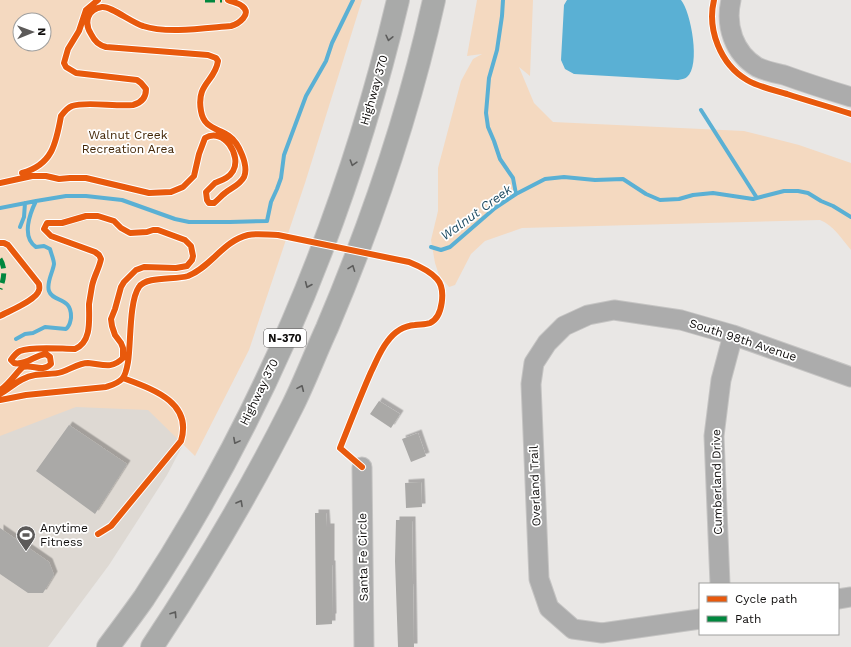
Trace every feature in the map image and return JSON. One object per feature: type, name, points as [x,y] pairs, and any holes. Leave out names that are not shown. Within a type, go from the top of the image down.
[{"type":"highway","name":"Highway 370","points":[[108,647],[143,598],[196,512],[236,441],[263,387],[314,273],[348,178],[370,108],[398,0]]},
{"type":"highway","name":"N-370","points":[[152,647],[182,601],[236,509],[293,406],[343,290],[372,214],[407,106],[434,0]]},
{"type":"highway","points":[[120,647],[143,598]]},
{"type":"street","points":[[732,0],[729,24],[733,39],[743,54],[757,67],[851,97]]},
{"type":"street","name":"South 98th Avenue","points":[[534,363],[547,343],[564,326],[588,315],[614,310],[681,320],[733,335],[851,376]]},
{"type":"street","name":"Cumberland Drive","points":[[720,583],[714,436],[721,380],[733,335]]},
{"type":"street","name":"Overland Trail","points":[[534,363],[531,396],[539,579],[550,608],[573,629],[602,633],[699,619]]},
{"type":"street","name":"Santa Fe Circle","points":[[362,467],[364,647]]},
{"type":"street","points":[[839,599],[851,597]]},
{"type":"shaded area","points":[[218,378],[167,475],[109,565],[48,647],[0,647],[0,405]]},
{"type":"green space","name":"Walnut Creek Recreation Area","points":[[0,0],[362,0],[305,183],[249,350],[195,456],[148,410],[76,407],[0,436]]},
{"type":"green space","points":[[477,0],[533,0],[530,76],[519,67],[534,103],[553,122],[744,131],[799,145],[851,163],[851,250],[829,225],[820,220],[522,228],[485,241],[471,254],[455,285],[449,287],[439,275],[435,263],[431,240],[438,211],[438,168],[461,81],[473,59],[482,54],[467,56]]},
{"type":"water","points":[[567,0],[681,0],[685,6],[693,39],[694,51],[691,71],[686,78],[678,80],[574,74],[565,69],[561,60],[564,5]]},
{"type":"building","points":[[379,401],[400,414],[391,428],[370,414]]},
{"type":"building","points":[[69,425],[127,464],[95,514],[36,471]]},
{"type":"building","points":[[418,433],[426,456],[411,462],[402,439]]},
{"type":"building","points":[[421,482],[422,507],[406,508],[405,483]]},
{"type":"building","points":[[315,513],[326,513],[327,527],[331,527],[332,624],[316,625]]},
{"type":"building","points":[[396,520],[412,520],[414,647],[398,647],[395,561]]},
{"type":"building","points":[[0,528],[49,562],[54,575],[43,593],[28,593],[0,574]]},
{"type":"waterway","name":"Walnut Creek","points":[[0,208],[66,196],[86,196],[122,200],[175,219],[189,222],[267,221],[271,202],[281,178],[284,155],[306,96],[326,61],[332,43],[353,0]]},
{"type":"waterway","points":[[503,0],[497,50],[489,78],[486,113],[488,127],[500,159],[513,178],[516,194]]},
{"type":"waterway","points":[[701,110],[757,198]]},
{"type":"waterway","name":"Walnut Creek","points":[[431,247],[441,250],[450,247],[495,208],[516,194],[545,179],[564,177],[595,180],[623,179],[646,194],[660,200],[679,199],[693,195],[713,193],[753,199],[784,191],[798,191],[808,193],[851,217]]},
{"type":"waterway","points":[[16,339],[45,327],[66,329],[69,326],[71,318],[69,306],[51,295],[48,288],[54,264],[50,249],[44,246],[36,247],[31,243],[29,237],[29,218],[36,201]]},
{"type":"waterway","points":[[20,227],[24,217],[25,203]]},
{"type":"marked path","points":[[205,0],[222,0]]},
{"type":"marked path","points":[[0,259],[4,274],[0,289]]},
{"type":"cycle path","points":[[22,173],[40,165],[46,159],[51,152],[57,136],[61,116],[72,106],[85,104],[133,105],[141,101],[145,95],[146,89],[137,80],[76,73],[66,67],[64,63],[68,49],[79,31],[86,10],[98,0]]},
{"type":"cycle path","points":[[0,183],[32,176],[46,176],[59,179],[86,178],[149,193],[171,192],[183,187],[194,176],[199,154],[205,138],[219,136],[230,145],[235,158],[235,165],[233,171],[229,175],[215,183],[206,192],[207,200],[209,203],[214,203],[238,184],[244,177],[245,172],[244,161],[239,149],[233,139],[225,133],[208,125],[201,111],[201,94],[203,88],[216,68],[218,61],[216,58],[208,55],[106,47],[96,41],[89,30],[87,21],[90,14],[97,8],[106,7],[138,24],[163,30],[187,30],[231,26],[240,21],[246,12],[241,5],[228,0]]},
{"type":"cycle path","points":[[714,0],[712,11],[714,34],[729,65],[738,73],[747,80],[761,86],[851,114]]},
{"type":"cycle path","points":[[0,390],[23,367],[44,368],[51,364],[50,357],[46,354],[26,362],[18,364],[14,363],[11,360],[20,351],[39,348],[75,349],[80,346],[87,336],[92,286],[101,259],[95,252],[51,236],[44,229],[47,223],[62,223],[86,216],[98,216],[114,221],[121,228],[130,233],[158,230],[185,240],[191,246],[193,256],[192,260],[187,266],[176,268],[144,267],[136,270],[124,282],[111,319],[115,335],[123,348],[123,358],[119,362],[110,365],[85,363],[59,373],[30,376],[21,380],[0,394]]},
{"type":"cycle path","points":[[0,400],[26,395],[106,387],[118,382],[123,377],[127,369],[133,302],[139,287],[148,281],[188,276],[204,267],[224,248],[239,238],[252,234],[278,235],[409,262],[428,271],[437,279],[442,289],[442,302],[438,315],[434,320],[428,324],[407,327],[399,330],[387,342],[376,360],[340,448],[362,467]]},
{"type":"cycle path","points":[[0,243],[8,245],[39,284],[37,294],[33,298],[0,316]]},
{"type":"cycle path","points":[[98,534],[111,526],[181,441],[183,428],[181,416],[176,407],[157,392],[123,378]]},
{"type":"place","name":"Anytime Fitness","points":[[26,552]]}]
